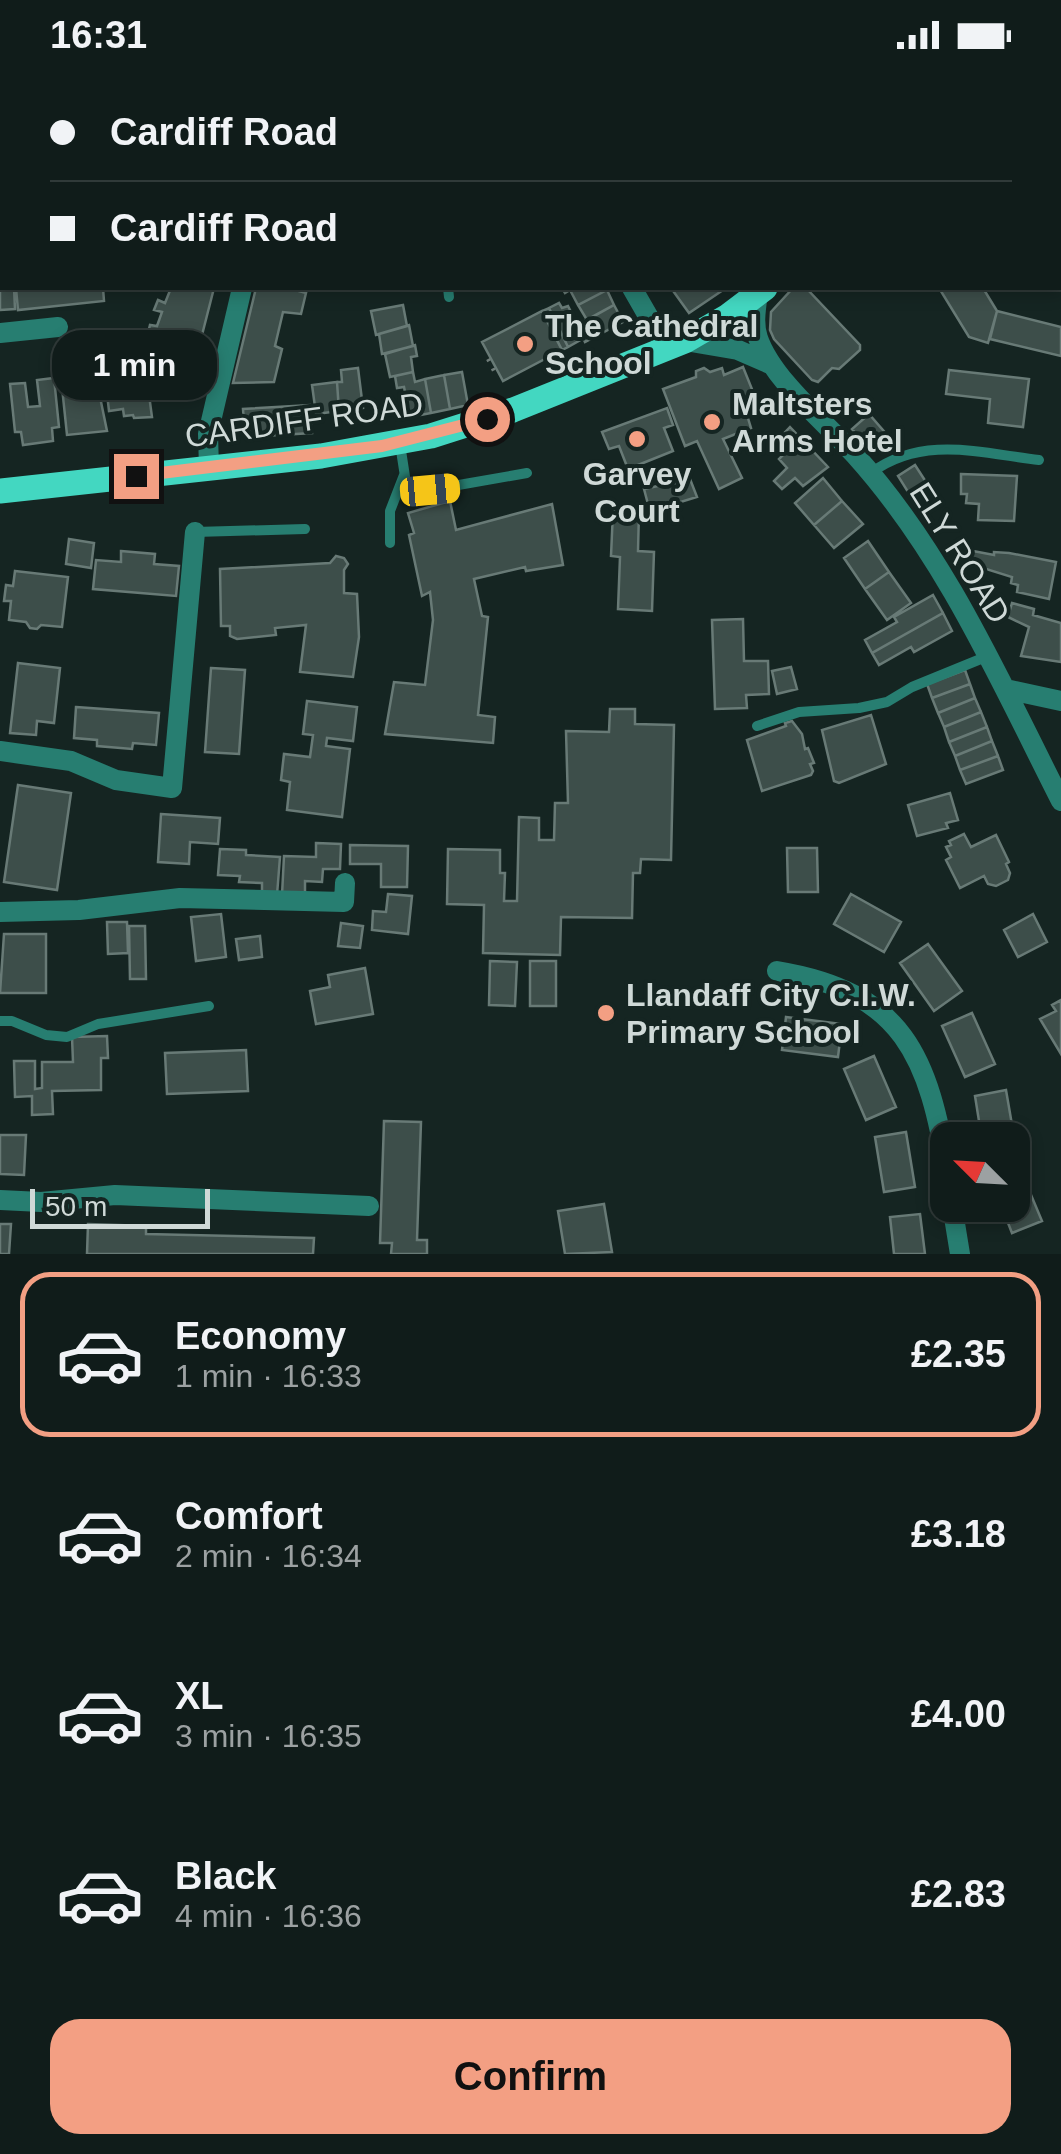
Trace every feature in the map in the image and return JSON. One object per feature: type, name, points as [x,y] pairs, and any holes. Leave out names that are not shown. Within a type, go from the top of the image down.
[{"type":"main road","name":"CARDIFF ROAD","points":[[0,491],[400,443],[513,410],[676,345],[728,316],[761,290]]},
{"type":"street","points":[[208,468],[208,434],[242,290]]},
{"type":"street","points":[[634,290],[676,345]]},
{"type":"street","name":"ELY ROAD","points":[[761,290],[756,333],[770,364],[871,474],[930,552],[988,655],[1061,802]]},
{"type":"street","points":[[0,332],[58,327]]},
{"type":"street","name":"ELY ROAD","points":[[676,345],[738,350],[770,364]]},
{"type":"street","points":[[0,752],[72,761],[116,780],[172,788],[195,532]]},
{"type":"street","points":[[1006,690],[1061,702]]},
{"type":"street","points":[[152,877],[156,901]]},
{"type":"street","points":[[0,912],[79,910],[180,898],[344,902],[346,882]]},
{"type":"street","points":[[776,971],[818,978],[852,992],[881,1012],[904,1039],[926,1077],[939,1122]]},
{"type":"street","points":[[0,1200],[41,1202],[115,1194],[369,1206]]},
{"type":"street","points":[[955,1222],[960,1254]]},
{"type":"lane","points":[[400,443],[406,483],[430,490],[527,473]]},
{"type":"lane","points":[[871,474],[896,456],[920,450],[948,449],[1039,460]]},
{"type":"lane","points":[[390,543],[390,512],[404,474]]},
{"type":"lane","points":[[195,532],[305,529]]},
{"type":"lane","points":[[756,726],[799,712],[887,702],[912,687],[988,655]]},
{"type":"lane","points":[[0,1021],[67,1037],[98,1024],[209,1006]]},
{"type":"path","points":[[488,358],[496,374]]},
{"type":"building","points":[[14,290],[15,309],[0,310],[0,291]]},
{"type":"building","points":[[16,290],[103,290],[104,301],[18,310]]},
{"type":"building","points":[[170,290],[213,290],[191,378],[124,361],[129,340],[163,349],[164,346],[146,341],[150,325],[157,326],[162,312],[154,310],[158,300],[165,303]]},
{"type":"building","points":[[256,290],[306,293],[301,314],[283,312],[275,346],[282,349],[274,382],[233,383]]},
{"type":"building","points":[[570,290],[607,290],[578,305]]},
{"type":"building","points":[[607,290],[614,305],[587,320],[578,305]]},
{"type":"building","points":[[672,290],[723,290],[689,313]]},
{"type":"building","points":[[791,290],[808,290],[860,345],[860,350],[839,369],[832,368],[818,382],[812,380],[774,339],[771,312]]},
{"type":"building","points":[[940,290],[984,290],[997,311],[988,343],[969,337]]},
{"type":"building","points":[[559,303],[562,308],[568,306],[584,338],[568,347],[549,308]]},
{"type":"building","points":[[403,305],[407,326],[376,335],[371,311]]},
{"type":"building","points":[[614,305],[623,322],[585,342],[577,325]]},
{"type":"building","points":[[549,308],[568,347],[562,350],[542,311]]},
{"type":"building","name":"The Cathedral School","points":[[542,311],[562,350],[503,381],[482,342]]},
{"type":"building","points":[[997,311],[1061,327],[1061,356],[990,339]]},
{"type":"building","points":[[409,325],[413,346],[382,354],[379,334]]},
{"type":"building","points":[[415,345],[417,356],[411,357],[413,372],[390,377],[385,354]]},
{"type":"building","name":"Maltsters Arms Hotel","points":[[743,367],[760,409],[747,415],[751,428],[723,439],[742,478],[719,489],[697,441],[685,446],[663,389],[696,377],[696,371],[704,368],[710,372],[722,368],[724,375]]},
{"type":"building","points":[[358,368],[363,408],[339,411],[337,382],[342,382],[341,370]]},
{"type":"building","points":[[949,370],[1029,379],[1023,427],[988,423],[990,399],[946,394]]},
{"type":"building","points":[[131,372],[132,382],[147,380],[152,417],[124,416],[123,409],[109,411],[106,385],[118,383],[116,374]]},
{"type":"building","points":[[413,372],[415,382],[425,379],[431,413],[410,417],[404,387],[397,388],[395,376]]},
{"type":"building","points":[[462,372],[468,405],[450,409],[444,375]]},
{"type":"building","points":[[444,375],[450,409],[431,413],[425,379]]},
{"type":"building","points":[[54,378],[59,427],[52,428],[53,441],[23,445],[21,432],[15,432],[10,384],[25,383],[28,407],[40,406],[37,380]]},
{"type":"building","points":[[337,382],[339,411],[316,414],[312,385]]},
{"type":"building","points":[[80,385],[82,400],[100,397],[107,431],[67,435],[62,387]]},
{"type":"building","points":[[310,405],[312,433],[245,437],[243,409]]},
{"type":"building","name":"Garvey Court","points":[[667,408],[673,425],[664,428],[673,451],[628,469],[619,446],[609,449],[602,432]]},
{"type":"building","points":[[869,414],[888,436],[871,451],[852,429]]},
{"type":"building","points":[[790,427],[828,467],[803,486],[795,478],[782,489],[774,481],[787,468],[779,459],[783,455],[773,445]]},
{"type":"building","points":[[915,465],[937,499],[920,511],[898,476]]},
{"type":"building","points":[[961,474],[1017,476],[1014,521],[978,520],[979,504],[966,503],[967,494],[961,494]]},
{"type":"building","points":[[823,478],[842,501],[814,525],[795,503]]},
{"type":"building","points":[[690,479],[697,497],[649,508],[644,489]]},
{"type":"building","points":[[450,501],[456,530],[552,504],[563,565],[526,571],[525,567],[474,579],[482,616],[488,617],[478,715],[495,717],[493,743],[385,734],[394,682],[425,685],[433,620],[430,592],[422,596],[408,513]]},
{"type":"building","points":[[842,501],[863,524],[834,548],[814,525]]},
{"type":"building","points":[[613,511],[639,512],[638,551],[654,552],[652,611],[618,609],[620,557],[611,556]]},
{"type":"building","points":[[69,539],[94,543],[91,568],[66,564]]},
{"type":"building","points":[[868,541],[889,572],[865,589],[844,558]]},
{"type":"building","points":[[121,551],[155,554],[154,564],[179,566],[176,596],[93,589],[96,560],[121,562]]},
{"type":"building","points":[[973,551],[1056,562],[1049,599],[1017,592],[1018,585],[1011,583],[1012,577],[970,564]]},
{"type":"building","points":[[336,556],[348,564],[344,570],[344,593],[357,594],[359,637],[353,677],[300,672],[306,625],[275,628],[276,635],[237,639],[230,636],[230,626],[221,626],[220,569],[330,563]]},
{"type":"building","points":[[15,571],[68,577],[62,627],[41,625],[37,629],[26,622],[9,620],[11,601],[4,601],[6,585],[13,586]]},
{"type":"building","points":[[889,572],[911,603],[887,620],[865,589]]},
{"type":"building","points":[[933,595],[943,613],[872,653],[865,640],[897,622],[894,617]]},
{"type":"building","points":[[1012,603],[1034,609],[1033,615],[1061,623],[1061,662],[1021,656],[1029,627],[1008,617]]},
{"type":"building","points":[[943,613],[952,631],[879,665],[872,653]]},
{"type":"building","points":[[743,619],[744,661],[768,661],[769,694],[746,695],[747,708],[715,709],[712,620]]},
{"type":"building","points":[[18,663],[60,668],[54,723],[37,721],[36,735],[10,733]]},
{"type":"building","points":[[791,667],[797,689],[777,694],[772,671]]},
{"type":"building","points":[[211,668],[245,670],[239,754],[205,752]]},
{"type":"building","points":[[965,670],[970,684],[932,698],[927,684]]},
{"type":"building","points":[[970,684],[975,698],[938,713],[932,698]]},
{"type":"building","points":[[975,698],[981,712],[944,727],[938,713]]},
{"type":"building","points":[[307,701],[357,707],[353,741],[327,738],[326,746],[350,749],[342,817],[287,810],[290,782],[281,780],[284,754],[310,757],[313,735],[303,734]]},
{"type":"building","points":[[76,707],[159,713],[156,745],[133,743],[132,749],[97,746],[97,740],[74,738]]},
{"type":"building","points":[[610,709],[635,709],[635,724],[674,725],[671,860],[641,859],[640,873],[633,873],[632,918],[561,917],[560,955],[483,953],[484,905],[447,904],[448,849],[500,850],[500,873],[505,873],[504,901],[517,901],[519,817],[539,818],[539,840],[554,840],[555,803],[568,803],[566,731],[609,732]]},
{"type":"building","points":[[981,712],[987,727],[949,742],[944,727]]},
{"type":"building","points":[[871,715],[886,764],[839,783],[834,781],[822,730]]},
{"type":"building","points":[[792,721],[802,734],[805,749],[808,748],[813,771],[762,791],[747,740]]},
{"type":"building","points":[[987,727],[992,741],[955,756],[949,742]]},
{"type":"building","points":[[992,741],[998,756],[960,770],[955,756]]},
{"type":"building","points":[[998,756],[1003,770],[966,784],[960,770]]},
{"type":"building","points":[[18,785],[71,793],[57,890],[4,882]]},
{"type":"building","points":[[950,793],[958,820],[946,823],[948,828],[917,836],[908,805]]},
{"type":"building","points":[[161,814],[220,818],[218,844],[190,842],[189,864],[158,862]]},
{"type":"building","points":[[964,834],[971,847],[996,835],[1009,862],[1008,880],[996,886],[988,884],[984,876],[960,888],[946,860],[951,857],[946,847],[951,845],[949,841]]},
{"type":"building","points":[[316,843],[341,844],[340,869],[323,869],[322,882],[305,881],[305,896],[282,895],[284,856],[316,857]]},
{"type":"building","points":[[350,845],[408,846],[407,887],[381,887],[381,864],[350,864]]},
{"type":"building","points":[[787,848],[817,848],[818,892],[788,892]]},
{"type":"building","points":[[220,849],[280,857],[277,895],[262,894],[262,883],[239,882],[240,876],[218,875]]},
{"type":"building","points":[[388,894],[412,896],[408,934],[372,930],[373,911],[386,912]]},
{"type":"building","points":[[851,894],[901,922],[884,952],[834,924]]},
{"type":"building","points":[[221,914],[226,957],[196,961],[191,917]]},
{"type":"building","points":[[1033,914],[1047,942],[1018,957],[1004,930]]},
{"type":"building","points":[[107,922],[127,922],[128,953],[108,954]]},
{"type":"building","points":[[341,923],[363,926],[360,948],[338,946]]},
{"type":"building","points":[[129,926],[145,926],[146,979],[130,979]]},
{"type":"building","points":[[4,934],[46,934],[46,993],[0,993]]},
{"type":"building","points":[[260,936],[262,957],[239,960],[236,939]]},
{"type":"building","points":[[928,944],[962,991],[934,1011],[900,963]]},
{"type":"building","points":[[490,961],[517,962],[515,1006],[489,1005]]},
{"type":"building","points":[[530,961],[556,961],[556,1006],[530,1006]]},
{"type":"building","points":[[365,968],[373,1014],[316,1024],[310,991],[330,987],[328,975]]},
{"type":"building","points":[[1061,1000],[1061,1054],[1040,1019],[1056,1011],[1052,1005]]},
{"type":"building","points":[[972,1013],[995,1064],[965,1077],[942,1026]]},
{"type":"building","points":[[786,1017],[842,1024],[838,1057],[782,1050]]},
{"type":"building","points":[[107,1036],[108,1058],[101,1058],[101,1090],[52,1091],[53,1114],[32,1115],[32,1096],[15,1097],[14,1061],[35,1061],[35,1089],[42,1088],[42,1062],[73,1062],[72,1037]]},
{"type":"building","points":[[246,1050],[248,1091],[167,1094],[165,1053]]},
{"type":"building","points":[[874,1056],[896,1107],[866,1120],[844,1069]]},
{"type":"building","points":[[1006,1090],[1012,1122],[979,1122],[975,1096]]},
{"type":"building","points":[[384,1121],[421,1122],[417,1240],[427,1240],[427,1254],[391,1254],[392,1243],[380,1243]]},
{"type":"building","points":[[906,1132],[915,1187],[884,1192],[875,1137]]},
{"type":"building","points":[[0,1135],[26,1135],[24,1175],[0,1174]]},
{"type":"building","points":[[1030,1192],[1042,1221],[1012,1233],[1008,1222],[1030,1222]]},
{"type":"building","points":[[604,1204],[612,1252],[565,1254],[558,1211]]},
{"type":"building","points":[[920,1214],[925,1254],[894,1254],[890,1217]]},
{"type":"building","points":[[0,1224],[11,1224],[9,1254],[0,1254]]},
{"type":"building","points":[[88,1224],[146,1226],[146,1234],[314,1238],[313,1254],[87,1254]]},
{"type":"place","name":"The Cathedral School","points":[[525,344]]},
{"type":"place","name":"Maltsters Arms Hotel","points":[[712,422]]},
{"type":"place","name":"Garvey Court","points":[[637,439]]},
{"type":"place","name":"Llandaff City C.I.W. Primary School","points":[[606,1013]]},
{"type":"route","points":[[136,476],[321,456],[400,443],[487,419]]}]
